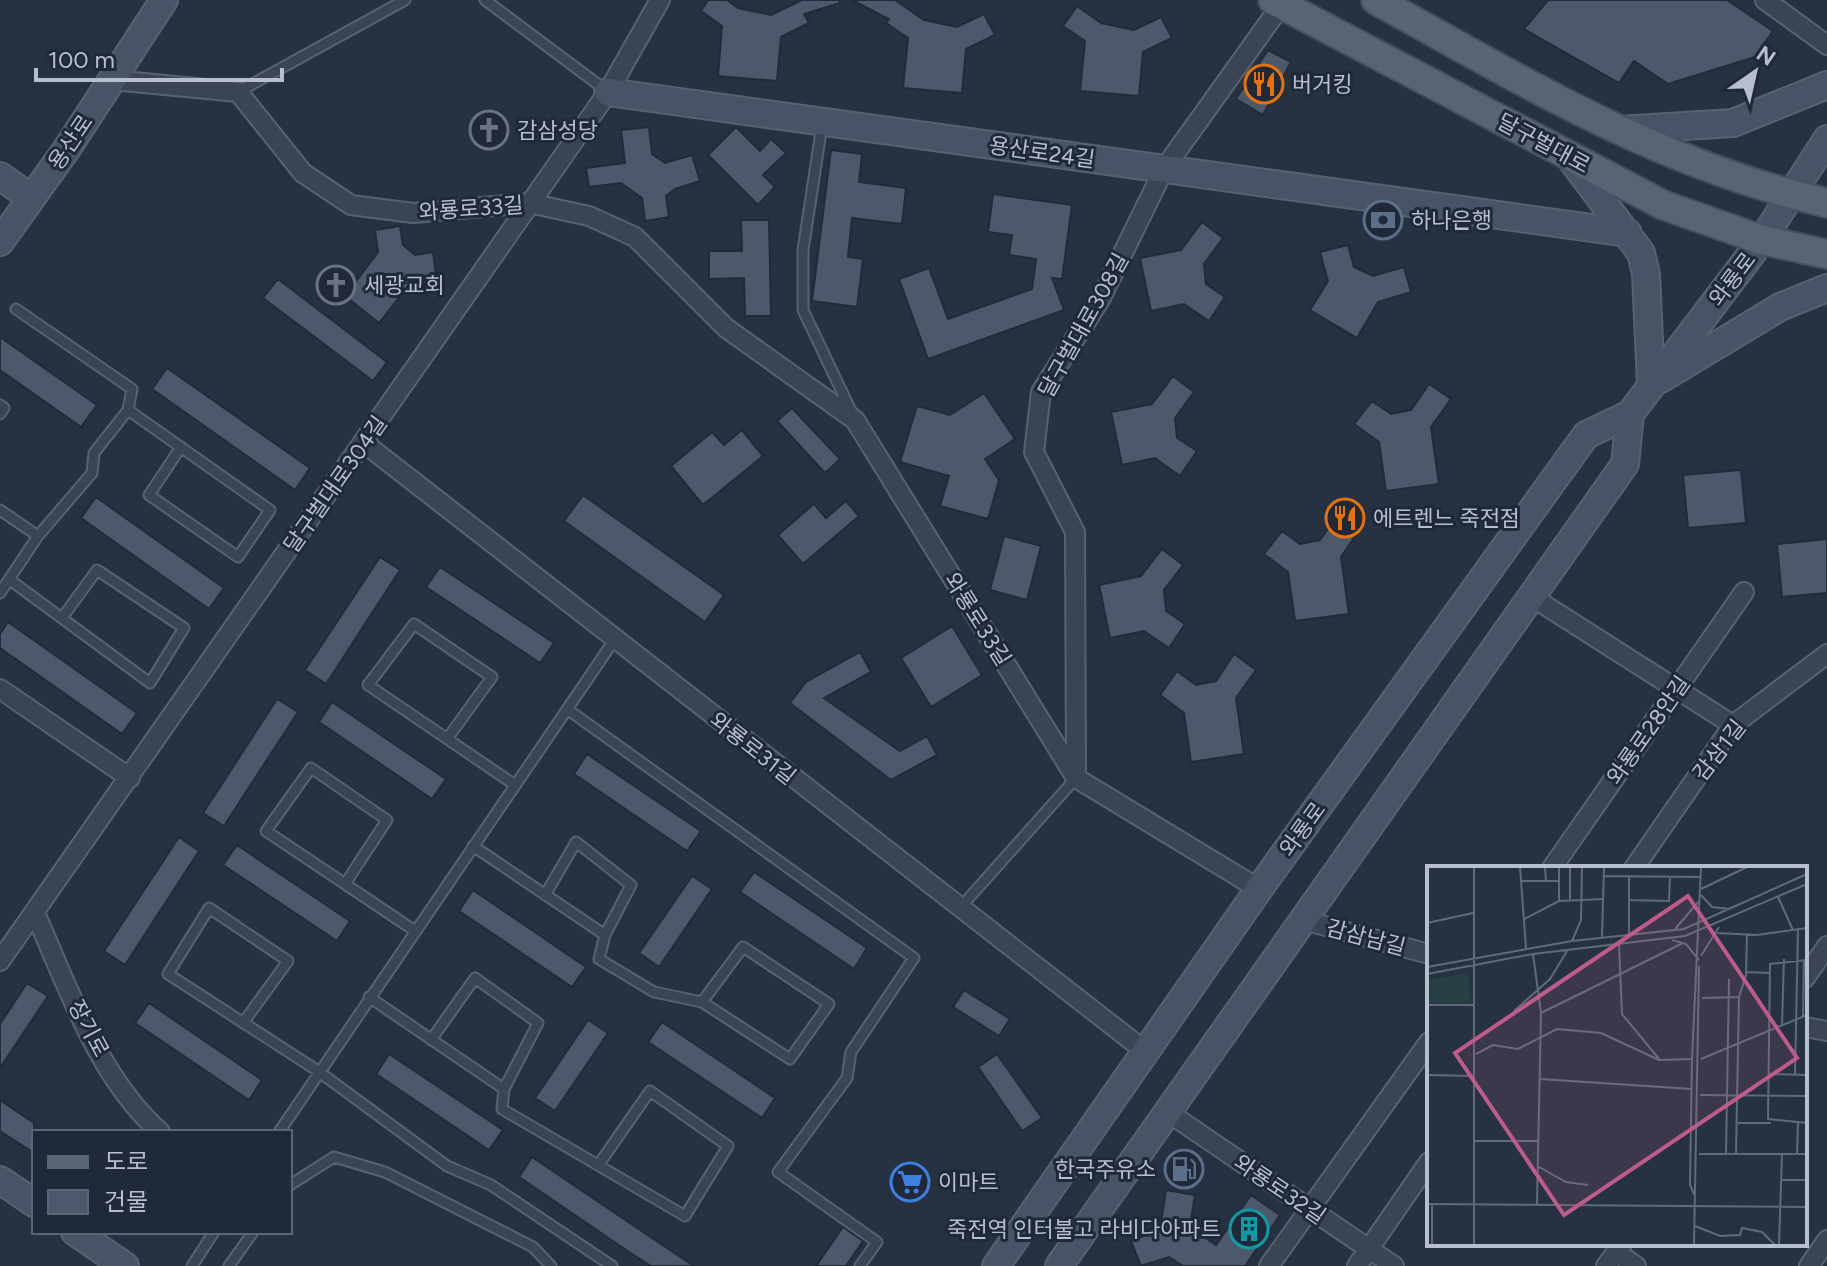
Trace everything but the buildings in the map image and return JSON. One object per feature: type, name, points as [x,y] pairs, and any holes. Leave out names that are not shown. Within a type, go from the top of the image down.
[{"type":"main road","name":"용산로","points":[[0,242],[164,0]]},
{"type":"main road","name":"달구벌대로","points":[[1376,0],[1613,130],[1686,161],[1791,195],[1827,203]]},
{"type":"main road","name":"달구벌대로","points":[[1277,2],[1663,205],[1762,240],[1827,254]]},
{"type":"main road","points":[[1613,130],[1733,123],[1827,85]]},
{"type":"main road","name":"용산로24길","points":[[608,92],[1628,233]]},
{"type":"main road","name":"와룡로","points":[[996,1266],[1259,889],[1586,435],[1630,414],[1762,240],[1827,139]]},
{"type":"main road","points":[[1568,155],[1641,253],[1646,274],[1651,385],[1780,307],[1826,289]]},
{"type":"main road","points":[[0,176],[31,198]]},
{"type":"main road","points":[[1059,1266],[1625,464],[1630,414]]},
{"type":"main road","points":[[0,1180],[32,1202]]},
{"type":"main road","points":[[78,1234],[125,1266]]},
{"type":"street","name":"달구벌대로304길","points":[[0,961],[608,92],[660,0]]},
{"type":"street","points":[[1765,0],[1827,45]]},
{"type":"street","name":"달구벌대로308길","points":[[1076,778],[1075,532],[1034,452],[1041,392],[1101,298],[1164,169],[1277,2]]},
{"type":"street","points":[[112,80],[238,92]]},
{"type":"street","name":"와룡로33길","points":[[238,92],[303,173],[351,205],[413,213],[529,203],[589,216],[635,237],[726,328],[855,420],[1076,778],[1259,889]]},
{"type":"street","name":"와룡로31길","points":[[364,443],[1145,1051]]},
{"type":"street","name":"와룡로28안길","points":[[1553,866],[1744,592]]},
{"type":"street","points":[[1532,597],[1733,725]]},
{"type":"street","name":"감삼1길","points":[[1635,866],[1733,725],[1827,654]]},
{"type":"street","points":[[0,689],[130,778]]},
{"type":"street","name":"장기로","points":[[35,913],[75,1005],[127,1097],[158,1130]]},
{"type":"street","name":"감삼남길","points":[[1303,920],[1427,953]]},
{"type":"street","points":[[1807,975],[1827,946]]},
{"type":"street","points":[[1807,1027],[1827,1031]]},
{"type":"street","points":[[1269,1266],[1427,1045]]},
{"type":"street","name":"와룡로32길","points":[[1166,1111],[1394,1266]]},
{"type":"street","points":[[1357,1266],[1427,1165]]},
{"type":"street","points":[[1809,1266],[1827,1240]]},
{"type":"street","points":[[1615,1254],[1636,1266]]},
{"type":"lane","points":[[238,92],[405,0]]},
{"type":"lane","name":"용산로24길","points":[[485,0],[608,92]]},
{"type":"lane","name":"와룡로33길","points":[[822,121],[803,250],[803,310],[855,420]]},
{"type":"lane","points":[[0,593],[38,536],[92,473],[94,453],[128,410],[132,389],[16,309]]},
{"type":"lane","points":[[0,405],[4,408],[0,414]]},
{"type":"lane","points":[[128,410],[181,447],[270,510],[238,557],[149,495],[181,447]]},
{"type":"lane","points":[[0,510],[38,536]]},
{"type":"lane","points":[[10,580],[150,683],[184,628],[97,570],[62,618]]},
{"type":"lane","points":[[447,739],[492,677],[414,624],[368,685],[447,739],[515,785]]},
{"type":"lane","points":[[280,1130],[615,639]]},
{"type":"lane","points":[[567,709],[914,958],[851,1052],[847,1078],[778,1172],[877,1242],[860,1266]]},
{"type":"lane","points":[[345,884],[387,820],[311,768],[266,831],[415,931]]},
{"type":"lane","points":[[959,909],[1076,778]]},
{"type":"lane","points":[[545,895],[576,842],[631,885],[605,935],[599,959],[654,992],[702,1002],[790,1059],[829,1004],[743,947],[702,1002]]},
{"type":"lane","points":[[473,846],[605,935]]},
{"type":"lane","points":[[243,1023],[288,961],[209,908],[168,974],[243,1023],[318,1071],[447,1166],[491,1185],[612,1266]]},
{"type":"lane","points":[[431,1040],[475,978],[538,1023],[504,1089],[502,1109],[685,1216],[728,1146],[650,1091],[599,1164]]},
{"type":"lane","points":[[369,997],[504,1089]]},
{"type":"lane","points":[[292,1184],[334,1157],[385,1172],[533,1247],[551,1266]]},
{"type":"lane","points":[[192,1266],[213,1234]]},
{"type":"lane","points":[[229,1266],[252,1234]]},
{"type":"place","name":"버거킹","points":[[1264,84]]},
{"type":"place","name":"감삼성당","points":[[489,130]]},
{"type":"place","name":"하나은행","points":[[1383,220]]},
{"type":"place","name":"세광교회","points":[[336,285]]},
{"type":"place","name":"에트렌느 죽전점","points":[[1345,518]]},
{"type":"place","name":"한국주유소","points":[[1184,1169]]},
{"type":"place","name":"이마트","points":[[910,1182]]},
{"type":"place","name":"죽전역 인터불고 라비다아파트","points":[[1249,1229]]}]
